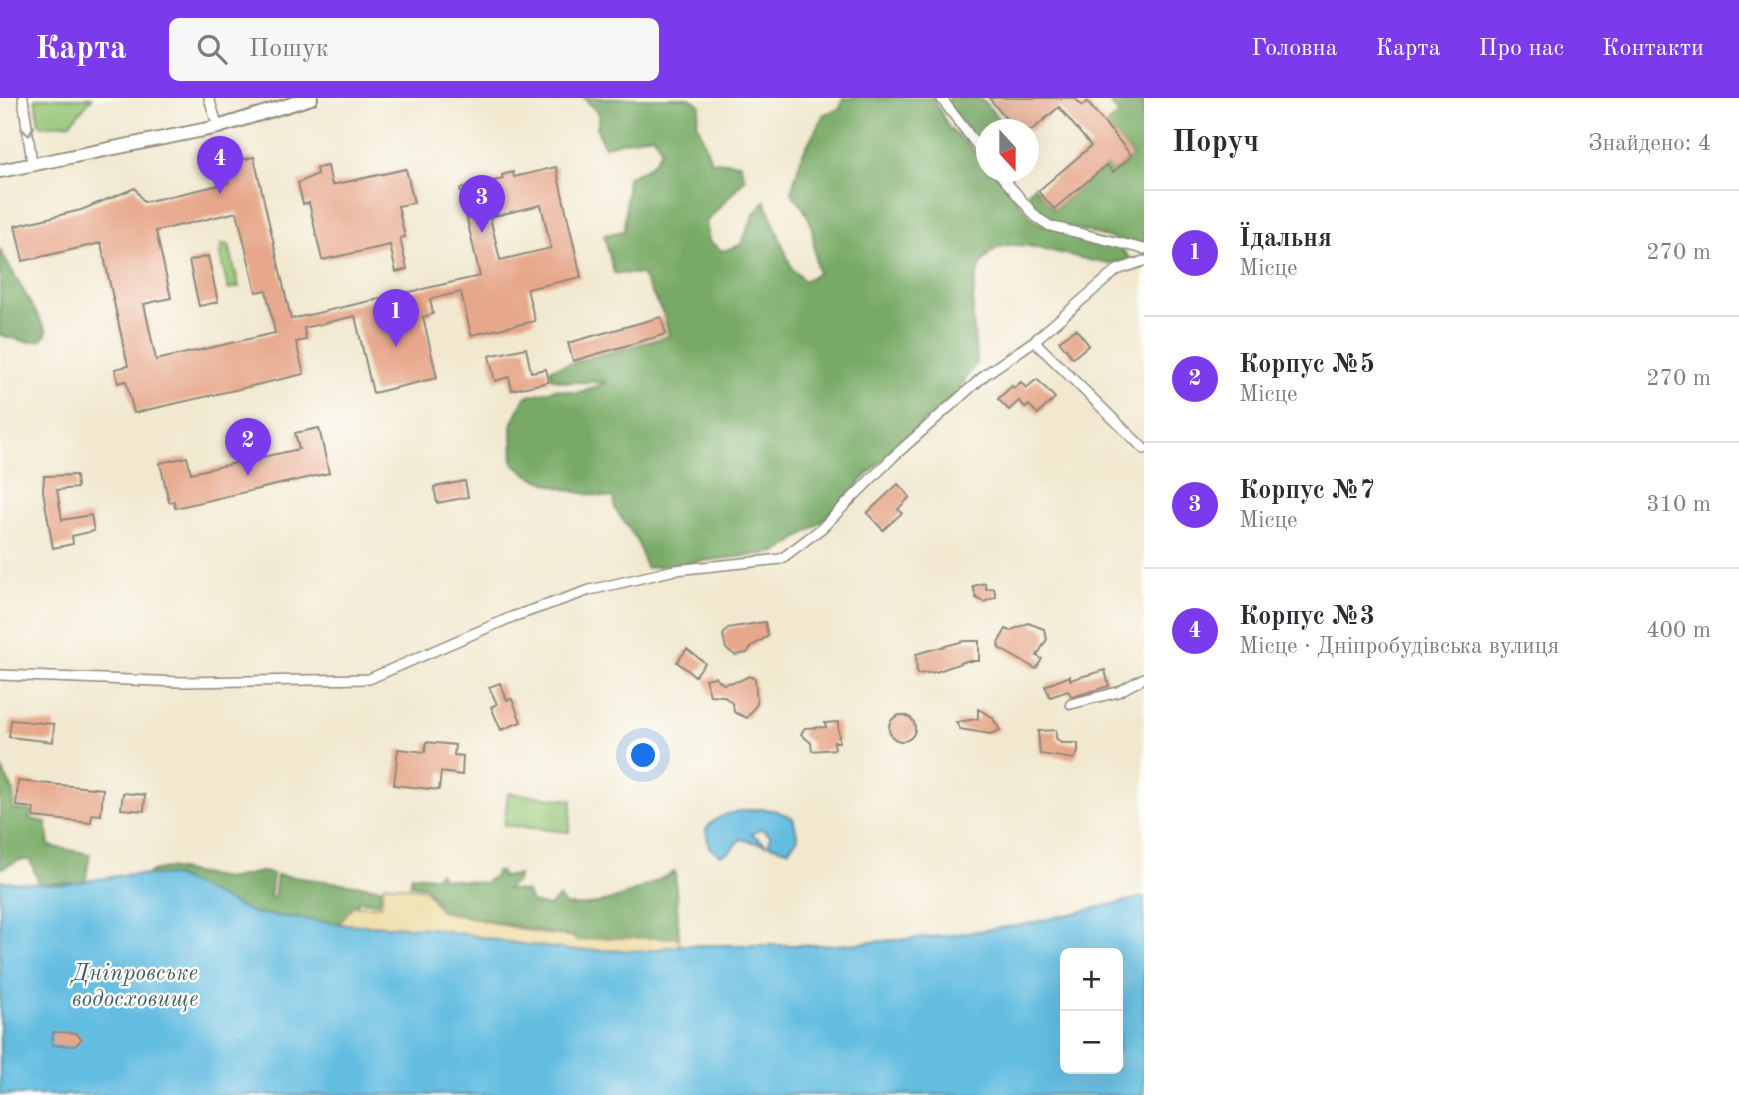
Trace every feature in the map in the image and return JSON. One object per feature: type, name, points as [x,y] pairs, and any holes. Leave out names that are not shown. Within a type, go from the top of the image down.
[{"type":"street","points":[[23,98],[32,163]]},
{"type":"street","points":[[209,98],[218,127]]},
{"type":"street","points":[[0,171],[218,127],[311,98]]},
{"type":"street","points":[[941,98],[976,144]]},
{"type":"street","points":[[1006,182],[1036,217],[1050,226],[1144,249]]},
{"type":"street","points":[[0,675],[181,682],[369,679],[512,617],[590,590],[675,570],[775,561],[822,527],[893,457],[986,374],[1034,341],[1117,270],[1144,261]]},
{"type":"street","points":[[1034,341],[1144,449]]},
{"type":"street","points":[[1071,704],[1118,692],[1144,678]]},
{"type":"green space","points":[[35,98],[92,98],[70,123],[43,126],[39,123]]},
{"type":"green space","points":[[584,98],[690,98],[700,105],[697,122],[711,161],[740,163],[745,179],[706,222],[709,241],[722,251],[741,245],[754,214],[765,201],[792,269],[804,281],[818,273],[812,231],[807,214],[791,192],[802,155],[824,114],[840,109],[843,98],[933,98],[949,128],[976,153],[976,182],[1002,182],[1034,221],[1119,247],[1131,259],[1116,263],[1102,262],[1018,245],[994,250],[984,260],[977,275],[974,293],[977,362],[955,394],[890,452],[820,523],[778,552],[646,568],[637,540],[615,509],[614,498],[546,483],[522,471],[513,463],[512,424],[525,397],[556,389],[577,393],[608,382],[566,382],[552,378],[550,369],[669,336],[664,315],[641,274],[614,273],[604,235],[624,231],[628,177],[649,166],[657,158],[661,148],[652,135],[604,146],[597,129],[600,115]]},
{"type":"green space","points":[[948,98],[981,98],[999,119],[976,119],[976,140],[950,107]]},
{"type":"green space","points":[[1106,98],[1144,98],[1144,247],[1051,222],[1038,214],[1024,197],[1034,186],[1054,209],[1107,165],[1114,172],[1132,156],[1106,125],[1119,114]]},
{"type":"green space","points":[[222,244],[229,245],[239,287],[228,289],[220,255]]},
{"type":"green space","points":[[0,250],[47,332],[42,340],[28,342],[0,335]]},
{"type":"green space","points":[[0,766],[14,792],[13,809],[31,811],[30,819],[46,822],[49,846],[90,854],[85,883],[39,883],[30,860],[19,860],[0,869]]},
{"type":"green space","points":[[508,793],[572,800],[569,832],[504,825]]},
{"type":"green space","points":[[167,868],[226,879],[262,872],[273,874],[270,897],[274,898],[277,875],[381,888],[379,903],[359,901],[339,924],[253,913],[211,894],[146,876],[152,871]]},
{"type":"green space","points":[[496,871],[501,872],[501,877],[518,875],[517,881],[506,889],[527,892],[531,902],[550,906],[559,897],[565,905],[608,901],[675,872],[679,938],[600,938],[577,941],[574,936],[443,911],[425,886],[410,884],[411,875],[435,877],[439,872],[442,878],[483,883],[495,876]]},
{"type":"sand","points":[[384,884],[425,889],[440,911],[543,934],[573,937],[577,941],[600,938],[679,938],[680,945],[647,951],[569,950],[430,928],[339,924],[353,906],[381,906]]},
{"type":"water","points":[[756,809],[774,810],[793,818],[798,838],[788,850],[769,845],[770,835],[761,829],[752,834],[767,845],[740,839],[729,852],[720,855],[709,847],[706,829],[716,819]]},
{"type":"water","name":"Дніпровське водосховище","points":[[129,874],[174,876],[253,913],[339,924],[430,928],[569,950],[647,951],[680,945],[836,945],[944,936],[1027,924],[1144,897],[1144,1095],[0,1095],[0,881],[62,885]]},
{"type":"building","points":[[989,98],[1075,98],[1082,106],[1087,102],[1132,156],[1113,172],[1107,165],[1054,209],[1038,191],[1091,146],[1059,107],[1039,124],[1039,119],[1006,119]]},
{"type":"building","points":[[254,157],[291,319],[480,276],[460,189],[503,179],[502,175],[513,172],[514,177],[556,167],[581,277],[527,289],[535,321],[471,335],[461,292],[430,299],[433,314],[423,317],[437,378],[373,393],[355,316],[304,328],[306,340],[296,342],[304,374],[134,413],[126,381],[118,383],[115,369],[128,366],[101,243],[23,261],[15,226],[81,210],[135,188],[144,202],[229,183],[225,164]],"holes":[[[541,205],[551,248],[500,260],[490,217]],[[237,212],[256,292],[266,290],[275,333],[156,360],[144,304],[171,298],[156,231]]]},
{"type":"building","points":[[328,166],[332,185],[406,169],[414,203],[398,206],[405,237],[400,238],[407,269],[396,272],[390,245],[322,260],[309,203],[303,204],[298,183],[317,174],[316,168]]},
{"type":"building","points":[[208,256],[218,302],[199,306],[189,261]]},
{"type":"building","points":[[661,317],[666,334],[573,361],[568,343]]},
{"type":"building","points":[[1076,329],[1089,345],[1073,358],[1059,341]]},
{"type":"building","points":[[526,348],[531,372],[546,369],[549,382],[512,390],[509,377],[495,381],[489,356]]},
{"type":"building","points":[[1037,379],[1055,398],[1038,414],[1029,405],[1026,408],[1019,401],[1009,410],[998,399],[1012,386],[1014,388],[1021,382],[1026,388]]},
{"type":"building","points":[[319,428],[329,473],[175,508],[174,501],[169,502],[160,463],[187,457],[191,473],[299,449],[295,433]]},
{"type":"building","points":[[76,475],[77,488],[57,490],[62,520],[91,515],[94,531],[72,536],[73,544],[53,548],[43,491],[44,476]]},
{"type":"building","points":[[465,481],[468,497],[437,503],[434,487]]},
{"type":"building","points":[[898,484],[910,497],[898,509],[902,513],[883,530],[867,513]]},
{"type":"building","points":[[985,583],[986,589],[994,588],[996,597],[984,602],[976,598],[973,586]]},
{"type":"building","points":[[765,622],[768,636],[752,646],[747,653],[735,655],[726,649],[723,635],[728,628]]},
{"type":"building","points":[[1028,623],[1044,629],[1047,639],[1037,656],[1042,659],[1036,669],[999,648],[998,643],[1006,629],[1010,631]]},
{"type":"building","points":[[964,641],[979,641],[979,661],[966,661],[936,672],[917,674],[916,654]]},
{"type":"building","points":[[687,649],[705,663],[695,676],[677,662]]},
{"type":"building","points":[[1105,670],[1109,686],[1072,697],[1068,691],[1050,697],[1045,686],[1070,676],[1070,680]]},
{"type":"building","points":[[749,676],[755,679],[757,704],[747,718],[734,712],[733,704],[724,696],[710,695],[705,679],[715,677],[723,684]]},
{"type":"building","points":[[500,683],[507,700],[512,699],[521,722],[501,730],[491,707],[497,704],[489,687]]},
{"type":"building","points":[[978,709],[992,717],[1000,730],[990,734],[960,729],[956,722],[978,719]]},
{"type":"building","points":[[902,715],[911,719],[915,728],[911,737],[902,741],[893,737],[889,728],[893,719]]},
{"type":"building","points":[[11,720],[54,724],[53,742],[9,737]]},
{"type":"building","points":[[838,722],[839,742],[834,742],[835,749],[812,751],[811,743],[801,734],[805,728],[826,727],[825,723]]},
{"type":"building","points":[[1056,730],[1056,738],[1061,743],[1078,743],[1078,753],[1074,759],[1040,754],[1038,731]]},
{"type":"building","points":[[426,742],[455,745],[454,755],[463,756],[462,775],[441,772],[439,790],[394,785],[398,749],[425,752]]},
{"type":"building","points":[[18,781],[103,789],[101,815],[92,814],[91,823],[33,817],[34,808],[16,806]]},
{"type":"building","points":[[123,793],[145,795],[144,811],[121,809]]},
{"type":"building","points":[[53,1032],[76,1033],[82,1039],[75,1046],[52,1045]]},
{"type":"place","name":"Корпус №3","points":[[220,194]]},
{"type":"place","name":"Корпус №7","points":[[482,233]]},
{"type":"place","name":"Їдальня","points":[[396,347]]},
{"type":"place","name":"Корпус №5","points":[[248,476]]}]
